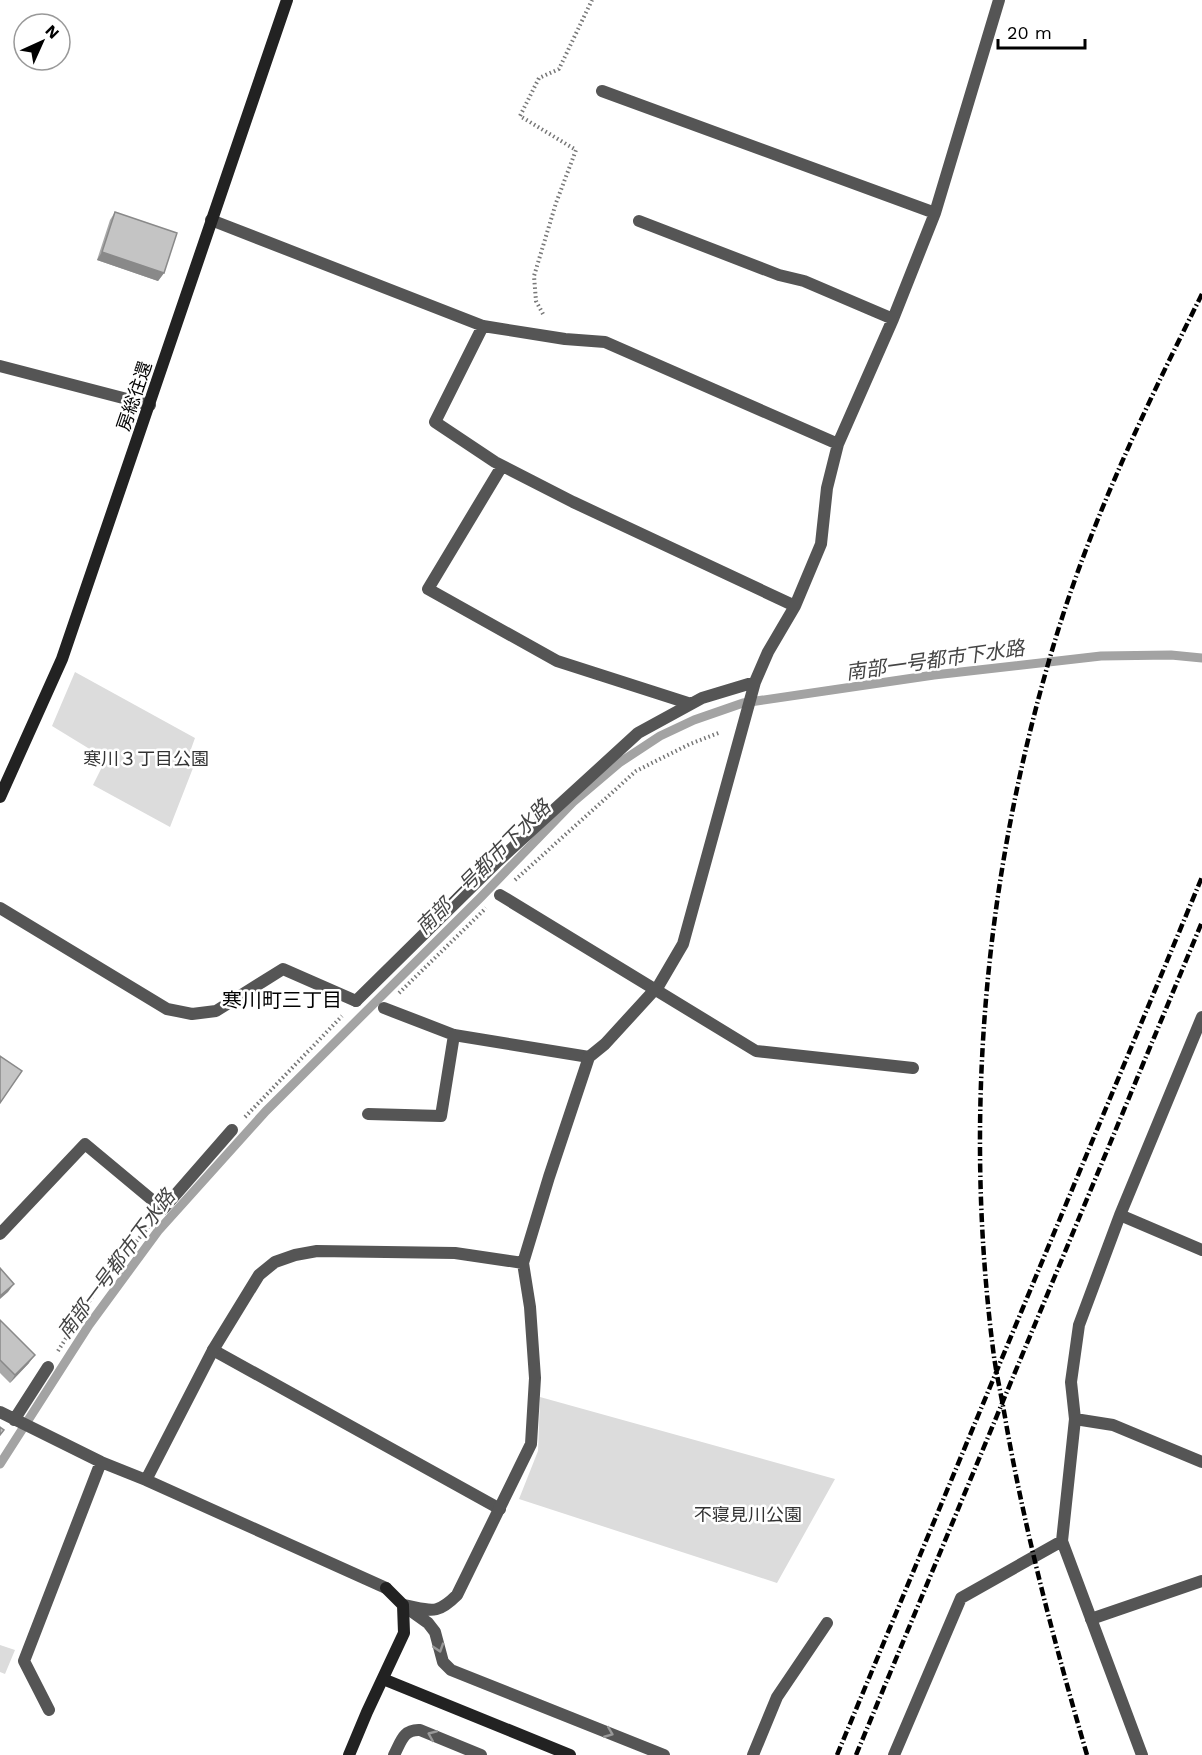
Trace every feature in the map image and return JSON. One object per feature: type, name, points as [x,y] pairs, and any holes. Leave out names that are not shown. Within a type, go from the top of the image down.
[{"type":"street","name":"房総往還","points":[[0,797],[62,659],[287,0]]},
{"type":"street","points":[[404,1605],[434,1611],[445,1608],[457,1595],[531,1444],[535,1378],[530,1306],[523,1263],[549,1177],[589,1057],[605,1044],[655,990],[683,944],[754,686],[768,652],[795,606],[821,544],[827,488],[838,444],[893,319],[935,213],[999,0]]},
{"type":"street","points":[[602,91],[935,213]]},
{"type":"street","points":[[210,220],[483,326],[565,339],[605,342],[838,444]]},
{"type":"street","points":[[639,221],[779,275],[804,281],[893,319]]},
{"type":"street","points":[[483,326],[435,422],[502,466],[573,502],[795,606]]},
{"type":"street","points":[[0,366],[150,405]]},
{"type":"street","points":[[502,466],[428,589],[557,661],[691,704]]},
{"type":"street","points":[[0,908],[167,1009],[192,1014],[216,1011],[283,969],[356,1001],[498,861],[638,733],[702,698],[754,686]]},
{"type":"street","points":[[500,895],[756,1051],[913,1068]]},
{"type":"street","points":[[384,1008],[454,1035],[589,1057]]},
{"type":"street","points":[[1142,1755],[1062,1541],[1075,1419],[1071,1382],[1078,1325],[1120,1215],[1200,1026]]},
{"type":"street","points":[[368,1114],[441,1116],[454,1035]]},
{"type":"street","points":[[0,1234],[86,1144],[163,1209],[232,1130]]},
{"type":"street","points":[[1120,1215],[1202,1250]]},
{"type":"street","points":[[146,1480],[213,1350],[258,1275],[275,1262],[317,1251],[454,1253],[523,1263]]},
{"type":"street","points":[[213,1350],[500,1509]]},
{"type":"street","points":[[16,1420],[48,1367]]},
{"type":"street","points":[[0,1412],[101,1462],[386,1588],[428,1623],[435,1632],[443,1662],[451,1670],[664,1755]]},
{"type":"street","points":[[1075,1419],[1113,1425],[1202,1462]]},
{"type":"street","points":[[49,1710],[24,1661],[101,1462]]},
{"type":"street","points":[[894,1755],[961,1598],[1062,1541]]},
{"type":"street","points":[[1091,1619],[1202,1581]]},
{"type":"street","points":[[349,1755],[404,1633],[404,1605]]},
{"type":"street","points":[[753,1755],[777,1697],[827,1623]]},
{"type":"street","points":[[383,1679],[570,1755]]},
{"type":"street","points":[[394,1755],[405,1732],[411,1729],[420,1730],[481,1755]]},
{"type":"path","points":[[565,339],[546,321],[536,301],[534,276],[556,203],[576,150],[520,116],[539,78],[559,69],[592,0]]},
{"type":"path","points":[[384,1008],[500,895],[609,793],[636,771],[744,719]]},
{"type":"path","points":[[232,1130],[356,1001]]},
{"type":"path","points":[[48,1367],[98,1287],[163,1209]]},
{"type":"green space","name":"寒川３丁目公園","points":[[75,672],[195,738],[186,763],[193,768],[170,827],[93,785],[106,759],[52,726]]},
{"type":"green space","name":"不寝見川公園","points":[[540,1397],[835,1479],[777,1583],[519,1499],[538,1451]]},
{"type":"green space","points":[[0,1645],[15,1650],[5,1674],[0,1672]]},
{"type":"building","points":[[115,212],[177,233],[164,273],[102,252]]},
{"type":"building","points":[[0,1056],[22,1071],[0,1103]]},
{"type":"building","points":[[0,1268],[14,1284],[0,1296]]},
{"type":"building","points":[[0,1320],[35,1355],[15,1375],[0,1360]]},
{"type":"waterway","name":"南部一号都市下水路","points":[[0,1464],[89,1325],[158,1231],[266,1111],[573,802],[619,763],[660,736],[694,720],[743,703],[934,675],[1101,656],[1171,655],[1202,658]]},
{"type":"railway","points":[[1087,1755],[1032,1549],[993,1349],[984,1257],[980,1165],[981,1073],[988,981],[999,890],[1015,799],[1036,710],[1061,621],[1107,496],[1202,294]]},
{"type":"railway","points":[[837,1755],[1202,877]]},
{"type":"railway","points":[[856,1755],[1202,922]]},
{"type":"district","name":"寒川町三丁目","points":[[282,1000]]}]
